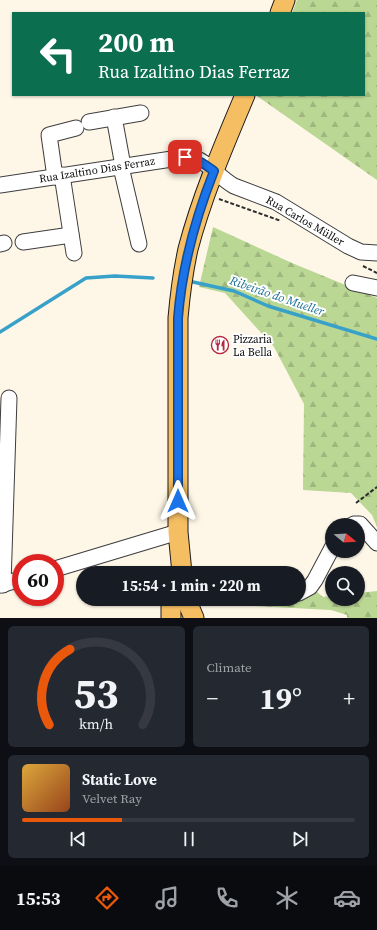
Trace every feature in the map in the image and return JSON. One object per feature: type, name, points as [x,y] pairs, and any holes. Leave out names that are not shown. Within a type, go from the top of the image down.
[{"type":"main road","points":[[280,12],[285,0]]},
{"type":"main road","points":[[181,566],[178,532],[178,318],[180,296],[188,250],[205,194],[245,96]]},
{"type":"main road","points":[[172,566],[178,532]]},
{"type":"main road","points":[[171,606],[171,618]]},
{"type":"main road","points":[[182,606],[182,618]]},
{"type":"main road","points":[[189,606],[194,618]]},
{"type":"street","points":[[74,253],[59,176],[49,135],[114,117],[141,113]]},
{"type":"street","points":[[114,117],[122,166],[139,244]]},
{"type":"street","name":"Rua Izaltino Dias Ferraz","points":[[0,185],[185,157],[194,158],[214,171]]},
{"type":"street","name":"Rua Carlos Müller","points":[[214,171],[234,186],[276,202],[348,246],[361,252],[377,253]]},
{"type":"street","points":[[23,242],[71,235]]},
{"type":"street","points":[[353,283],[377,288]]},
{"type":"street","points":[[9,398],[1,585],[12,582]]},
{"type":"street","points":[[365,530],[377,543]]},
{"type":"street","points":[[64,566],[178,532]]},
{"type":"street","points":[[306,589],[310,587],[326,558]]},
{"type":"path","points":[[205,194],[282,222]]},
{"type":"path","points":[[363,266],[377,273]]},
{"type":"path","points":[[356,503],[377,487]]},
{"type":"green space","points":[[297,0],[377,0],[377,180],[257,96],[365,96],[365,12],[292,12]]},
{"type":"green space","points":[[213,227],[292,263],[377,298],[377,527],[372,515],[351,493],[303,490],[304,404],[274,347],[225,293],[199,287]]},
{"type":"green space","points":[[306,583],[323,597],[325,597],[325,606],[365,606],[365,592],[377,591],[377,618],[347,618],[347,615],[331,610],[254,606],[306,606]]},
{"type":"waterway","name":"Ribeirão do Mueller","points":[[0,332],[86,278],[115,276],[153,278]]},
{"type":"waterway","name":"Ribeirão do Mueller","points":[[193,282],[234,291],[268,306],[377,339]]},
{"type":"place","name":"Pizzaria La Bella","points":[[220,345]]},
{"type":"route","points":[[178,501],[178,318],[180,296],[188,250],[205,194],[214,171],[194,158],[185,157]]}]
